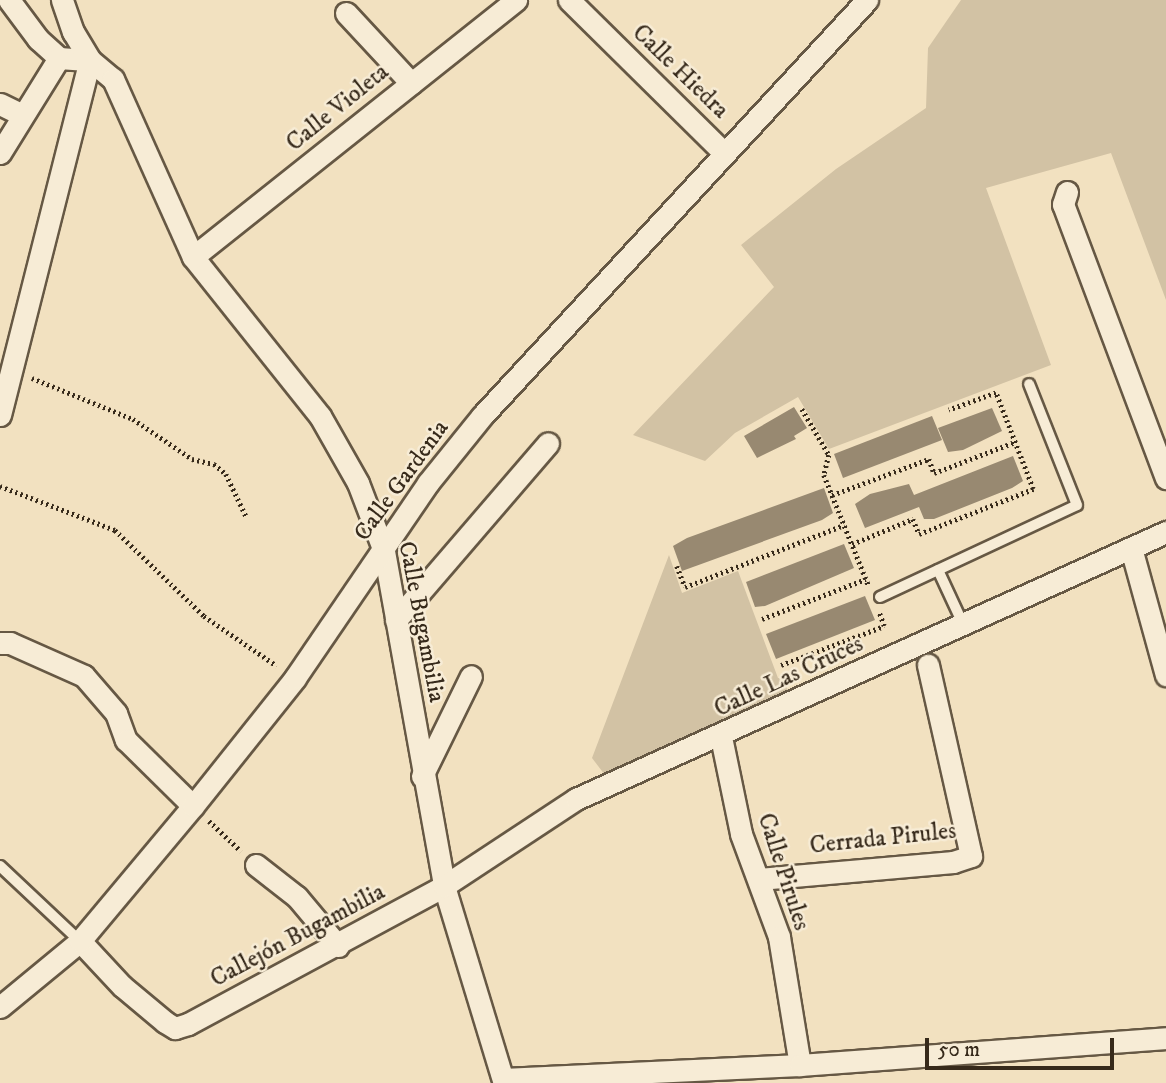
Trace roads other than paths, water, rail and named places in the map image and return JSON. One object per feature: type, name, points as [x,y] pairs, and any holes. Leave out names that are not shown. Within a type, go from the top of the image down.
[{"type":"street","points":[[0,415],[90,60],[59,58],[38,39],[9,0]]},
{"type":"street","name":"Calle Bugambilia","points":[[62,0],[73,32],[90,60],[113,79],[127,104],[192,257],[320,416],[358,483],[384,551],[443,886],[503,1081]]},
{"type":"street","name":"Calle Violeta","points":[[192,257],[516,0]]},
{"type":"street","name":"Calle Hiedra","points":[[569,0],[724,153]]},
{"type":"street","name":"Calle Gardenia","points":[[0,1007],[80,941],[193,806],[295,678],[428,483],[482,416],[867,0]]},
{"type":"street","points":[[345,13],[411,83]]},
{"type":"street","points":[[0,153],[59,58]]},
{"type":"street","points":[[0,104],[23,115]]},
{"type":"street","points":[[1067,192],[1063,204],[1166,478]]},
{"type":"street","points":[[396,620],[548,443]]},
{"type":"street","name":"Calle Las Cruces","points":[[443,886],[576,799],[722,737],[1166,533]]},
{"type":"street","points":[[1132,548],[1166,675]]},
{"type":"street","points":[[0,643],[10,643],[84,676],[116,713],[126,740],[193,806]]},
{"type":"street","name":"Cerrada Pirules","points":[[759,878],[953,862],[971,856],[928,665]]},
{"type":"street","points":[[422,776],[471,676]]},
{"type":"street","name":"Calle Pirules","points":[[722,737],[741,834],[779,937],[800,1065]]},
{"type":"street","points":[[256,865],[297,897],[338,946]]},
{"type":"street","name":"Callejón Bugambilia","points":[[80,941],[122,986],[175,1028],[338,946],[443,886]]},
{"type":"street","points":[[503,1081],[800,1065],[1166,1038]]},
{"type":"lane","points":[[877,598],[1077,505],[1030,384]]},
{"type":"lane","points":[[938,570],[964,626]]},
{"type":"lane","points":[[0,866],[80,941]]}]
